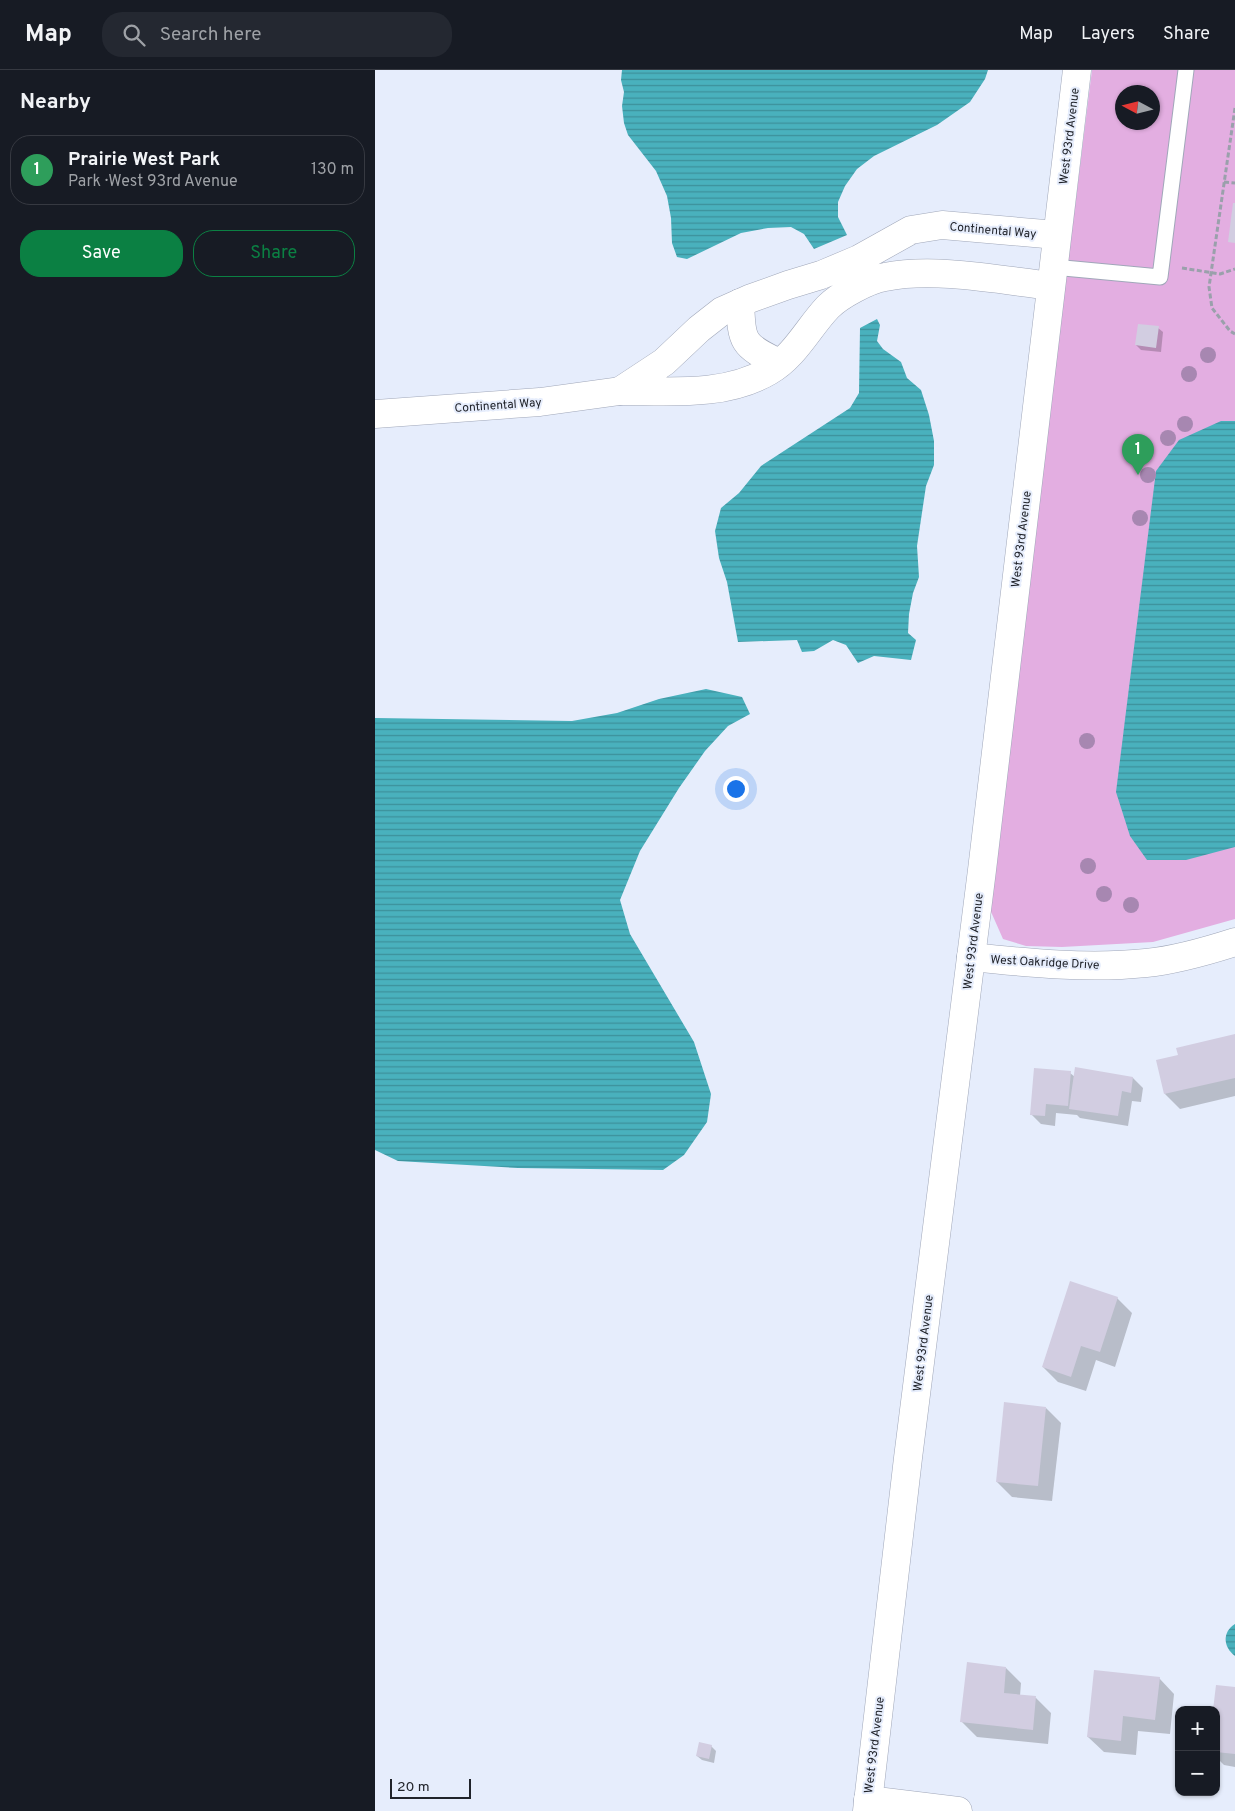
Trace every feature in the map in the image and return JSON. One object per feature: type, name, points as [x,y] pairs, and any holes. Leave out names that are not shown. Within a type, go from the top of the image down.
[{"type":"street","name":"West 93rd Avenue","points":[[867,1806],[1077,70]]},
{"type":"street","name":"Continental Way","points":[[375,414],[540,402],[620,392],[722,388],[746,382],[770,371],[791,354],[853,276],[911,230],[942,225],[1057,235]]},
{"type":"street","name":"Continental Way","points":[[620,392],[664,362],[699,328],[721,311],[788,284],[821,275],[884,277],[918,274],[1052,277]]},
{"type":"street","points":[[740,303],[744,339],[761,355],[779,363]]},
{"type":"street","name":"West Oakridge Drive","points":[[971,957],[1082,966],[1147,963],[1209,950],[1235,942]]},
{"type":"street","points":[[867,1806],[958,1811]]},
{"type":"lane","points":[[1052,277],[1160,278],[1186,70]]},
{"type":"path","points":[[1235,108],[1209,287],[1212,308],[1235,334]]},
{"type":"path","points":[[1224,182],[1235,183]]},
{"type":"path","points":[[1161,265],[1220,274],[1235,269]]},
{"type":"shaded area","points":[[1092,70],[1235,70],[1235,919],[1153,942],[1062,947],[1026,946],[1003,939],[988,905]]},
{"type":"water","points":[[622,70],[988,70],[985,79],[970,102],[937,125],[874,156],[857,169],[845,186],[838,202],[838,217],[847,235],[814,249],[804,234],[791,227],[768,228],[741,233],[687,259],[677,257],[672,243],[671,218],[667,196],[656,171],[628,135],[622,106],[624,92],[621,80]]},
{"type":"water","points":[[877,319],[880,325],[877,341],[883,349],[901,362],[907,378],[921,390],[929,415],[934,441],[934,465],[926,486],[917,546],[919,577],[913,593],[909,614],[908,633],[916,640],[911,660],[874,656],[858,663],[846,645],[833,640],[814,651],[802,652],[797,640],[738,642],[727,582],[719,558],[715,531],[721,508],[739,493],[761,466],[850,408],[859,393],[860,328]]},
{"type":"water","points":[[1221,421],[1235,421],[1235,847],[1186,860],[1147,860],[1130,836],[1116,792],[1156,471],[1179,440]]},
{"type":"water","points":[[706,689],[742,697],[750,714],[728,726],[705,751],[679,788],[640,851],[620,900],[630,934],[694,1042],[711,1094],[707,1122],[684,1155],[663,1170],[518,1168],[398,1161],[375,1150],[375,718],[572,721],[617,713],[659,699]]},
{"type":"water","points":[[1235,1624],[1235,1656],[1226,1644],[1226,1635]]},
{"type":"building","points":[[1233,203],[1235,203],[1235,243],[1228,242]]},
{"type":"building","points":[[1138,324],[1159,326],[1156,348],[1135,345]]},
{"type":"building","points":[[1235,1034],[1235,1078],[1164,1094],[1156,1060],[1178,1055],[1176,1048]]},
{"type":"building","points":[[1075,1067],[1133,1077],[1131,1093],[1122,1091],[1118,1116],[1069,1109]]},
{"type":"building","points":[[1034,1068],[1071,1071],[1068,1106],[1046,1104],[1045,1116],[1030,1115]]},
{"type":"building","points":[[1070,1281],[1118,1297],[1100,1352],[1081,1346],[1071,1377],[1042,1367]]},
{"type":"building","points":[[1004,1402],[1046,1407],[1038,1486],[996,1482]]},
{"type":"building","points":[[967,1662],[1006,1667],[1004,1693],[1036,1696],[1033,1730],[960,1722]]},
{"type":"building","points":[[1094,1670],[1160,1677],[1155,1720],[1123,1716],[1121,1741],[1087,1737]]},
{"type":"building","points":[[1216,1685],[1235,1687],[1235,1754],[1220,1752],[1220,1706],[1213,1706]]},
{"type":"building","points":[[699,1742],[712,1745],[709,1759],[696,1756]]},
{"type":"place","name":"Prairie West Park","points":[[1138,475]]}]
